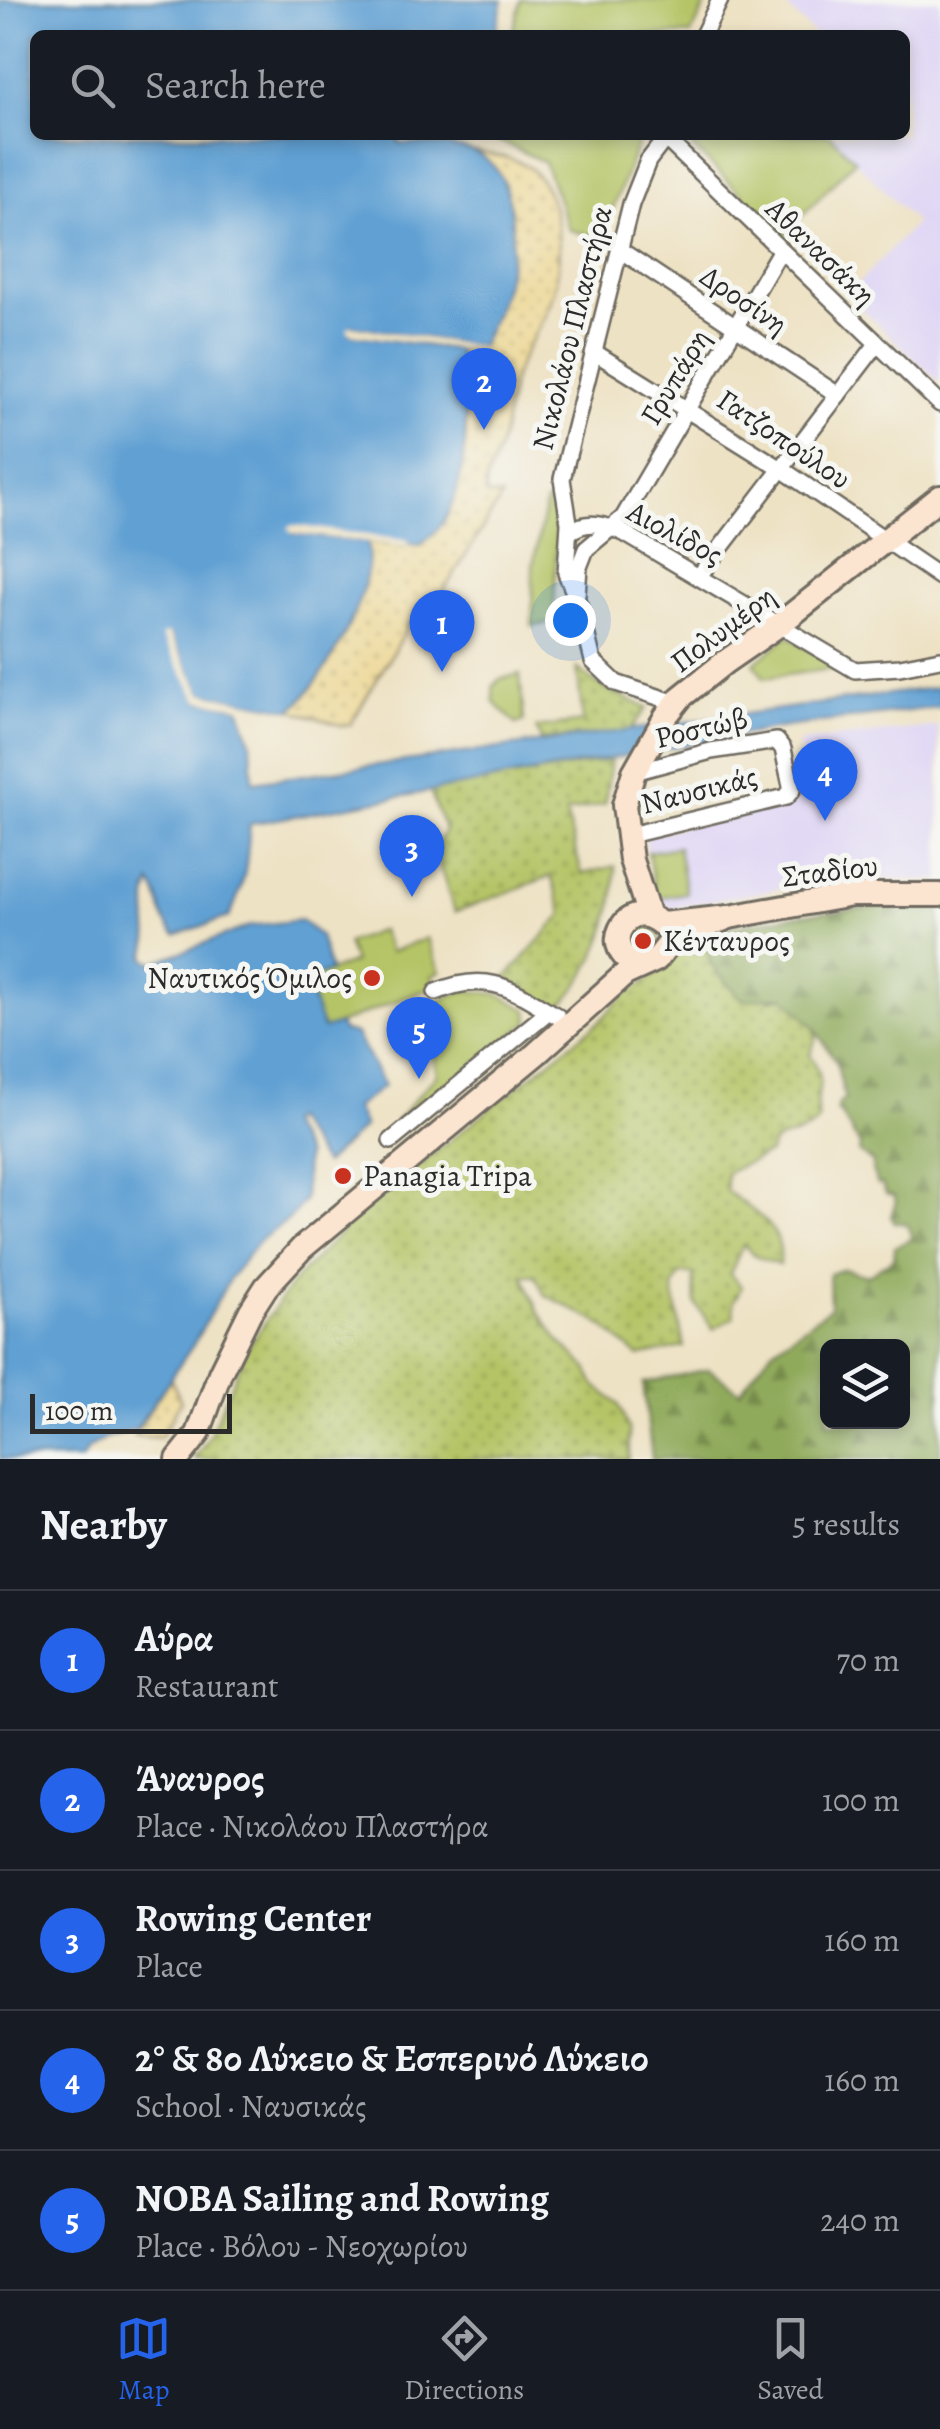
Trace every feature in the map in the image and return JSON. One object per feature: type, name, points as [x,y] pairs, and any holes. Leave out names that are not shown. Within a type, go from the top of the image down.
[{"type":"main road","name":"Πολυμέρη","points":[[651,926],[626,836],[625,798],[635,769],[671,710],[725,662],[780,624],[940,497]]},
{"type":"main road","name":"Σταδίου","points":[[651,926],[867,893],[940,895]]},
{"type":"main road","points":[[178,1459],[198,1434],[239,1332],[266,1287],[364,1194],[571,1023],[625,974],[656,960],[651,926],[618,934],[620,952],[591,1004]]},
{"type":"main road","points":[[620,952],[631,962],[642,965]]},
{"type":"street","points":[[705,30],[720,0]]},
{"type":"street","name":"Νικολάου Πλαστήρα","points":[[578,600],[567,581],[565,567],[569,533],[562,479],[631,204],[648,161],[662,140]]},
{"type":"street","name":"Αθανασάκη","points":[[665,140],[940,404]]},
{"type":"street","name":"Δροσίνη","points":[[620,250],[838,396]]},
{"type":"street","name":"Γρυπάρη","points":[[613,529],[780,251]]},
{"type":"street","points":[[699,576],[877,344]]},
{"type":"street","name":"Γατζοπούλου","points":[[594,352],[783,470],[940,577]]},
{"type":"street","name":"Αιολίδος","points":[[569,533],[585,524],[613,529],[855,670],[940,659]]},
{"type":"street","name":"Νικολάου Πλαστήρα","points":[[613,529],[596,538],[583,554],[577,580],[587,647],[597,668],[622,686],[671,710]]},
{"type":"street","name":"Ροστώβ","points":[[635,769],[752,742],[780,743]]},
{"type":"street","name":"Ναυσικάς","points":[[626,836],[789,796],[792,787],[780,743]]},
{"type":"street","points":[[436,992],[466,981],[488,982],[507,988],[571,1023]]},
{"type":"street","points":[[391,1141],[549,1011]]},
{"type":"shaded area","points":[[780,0],[940,0],[940,383],[847,295],[916,223],[835,140],[910,140],[910,30],[810,30]]},
{"type":"shaded area","points":[[938,726],[940,880],[869,879],[793,886],[671,908],[656,898],[645,836],[805,799],[799,742]]},
{"type":"green space","points":[[521,0],[708,0],[693,30],[513,30]]},
{"type":"green space","points":[[498,140],[639,140],[602,238],[569,230],[544,162]]},
{"type":"green space","points":[[685,140],[835,140],[855,160],[784,235]]},
{"type":"green space","points":[[546,502],[556,503],[558,511],[553,623],[532,626],[533,565]]},
{"type":"green space","points":[[788,636],[840,668],[764,678],[754,663]]},
{"type":"green space","points":[[577,668],[596,684],[647,708],[630,731],[541,740],[536,728],[583,722]]},
{"type":"green space","points":[[520,674],[524,721],[516,724],[494,702],[493,687],[500,679]]},
{"type":"green space","points":[[611,760],[605,804],[566,813],[582,874],[615,866],[615,886],[601,943],[582,978],[558,1009],[506,978],[563,914],[551,876],[455,912],[434,850],[445,831],[430,791]]},
{"type":"green space","points":[[678,847],[686,893],[656,898],[648,852]]},
{"type":"green space","points":[[880,907],[940,910],[940,1459],[652,1459],[643,1383],[709,1369],[740,1391],[772,1350],[830,1308],[829,1274],[844,1269],[867,1276],[894,1258],[895,1247],[913,1238],[906,1224],[891,1217],[894,1196],[886,1194],[882,1184],[878,1185],[873,1162],[859,1153],[860,1144],[837,1110],[845,1100],[836,1061],[813,1026],[784,996],[743,1000],[711,965],[702,936],[813,913]]},
{"type":"green space","points":[[652,924],[660,939],[656,955],[628,952],[630,926]]},
{"type":"green space","name":"Ναυτικός Όμιλος","points":[[381,930],[390,952],[427,938],[440,972],[432,976],[435,986],[323,1030],[305,981],[354,962],[347,943]]},
{"type":"green space","points":[[702,936],[770,1000],[784,996],[813,1026],[817,1035],[810,1055],[820,1081],[819,1119],[805,1131],[774,1142],[769,1153],[726,1173],[726,1191],[773,1230],[778,1240],[779,1265],[759,1258],[743,1245],[730,1274],[742,1287],[733,1302],[734,1317],[713,1329],[695,1303],[693,1274],[680,1274],[673,1288],[684,1347],[638,1356],[599,1323],[544,1294],[535,1275],[523,1275],[539,1312],[561,1343],[587,1368],[593,1383],[618,1404],[629,1429],[629,1459],[194,1459],[208,1439],[247,1348],[293,1282],[347,1226],[599,1022],[625,994]]},
{"type":"green space","points":[[464,990],[498,994],[528,1010],[529,1022],[406,1123],[396,1121],[437,1074],[424,1007]]},
{"type":"sand","points":[[474,151],[520,162],[542,182],[550,197],[558,232],[555,286],[514,377],[499,449],[487,479],[486,495],[502,497],[430,613],[419,607],[351,724],[343,726],[291,710],[318,678],[346,632],[365,582],[367,542],[421,545],[438,527],[450,505],[459,480],[467,426],[458,350],[479,350],[508,273],[512,227],[509,205],[491,166]]},
{"type":"sand","points":[[170,1378],[181,1401],[160,1438],[134,1436]]},
{"type":"water","points":[[0,0],[503,0],[496,30],[30,30],[30,140],[399,140],[476,153],[501,176],[507,192],[512,229],[509,265],[495,315],[480,347],[352,326],[350,334],[458,350],[465,428],[458,487],[449,512],[435,533],[416,546],[409,542],[292,533],[367,542],[365,582],[333,656],[291,710],[202,693],[168,633],[198,700],[239,707],[251,741],[253,782],[940,687],[940,707],[785,727],[250,824],[243,881],[229,917],[176,935],[167,924],[151,883],[145,957],[153,963],[250,926],[301,920],[320,936],[330,971],[305,981],[323,1029],[339,1024],[342,1031],[356,1034],[384,1086],[355,1108],[364,1127],[324,1164],[293,1119],[288,1123],[306,1155],[304,1201],[289,1219],[259,1241],[230,1278],[193,1345],[136,1429],[105,1439],[87,1450],[82,1459],[0,1459]]},
{"type":"pier","points":[[347,328],[480,347],[480,351],[350,334]]},
{"type":"pier","points":[[293,525],[409,542],[407,547],[292,533],[288,528]]},
{"type":"pier","points":[[168,633],[202,693],[298,712],[291,715],[198,700],[161,636]]},
{"type":"place","name":"Άναυρος","points":[[484,430]]},
{"type":"place","name":"Αύρα","points":[[442,672]]},
{"type":"place","name":"2° & 8ο Λύκειο & Εσπερινό Λύκειο","points":[[825,821]]},
{"type":"place","name":"Rowing Center","points":[[412,897]]},
{"type":"place","name":"Κένταυρος","points":[[643,941]]},
{"type":"place","name":"Ναυτικός Όμιλος","points":[[372,978]]},
{"type":"place","name":"NOBA Sailing and Rowing","points":[[419,1079]]},
{"type":"place","name":"Panagia Tripa","points":[[343,1176]]}]
